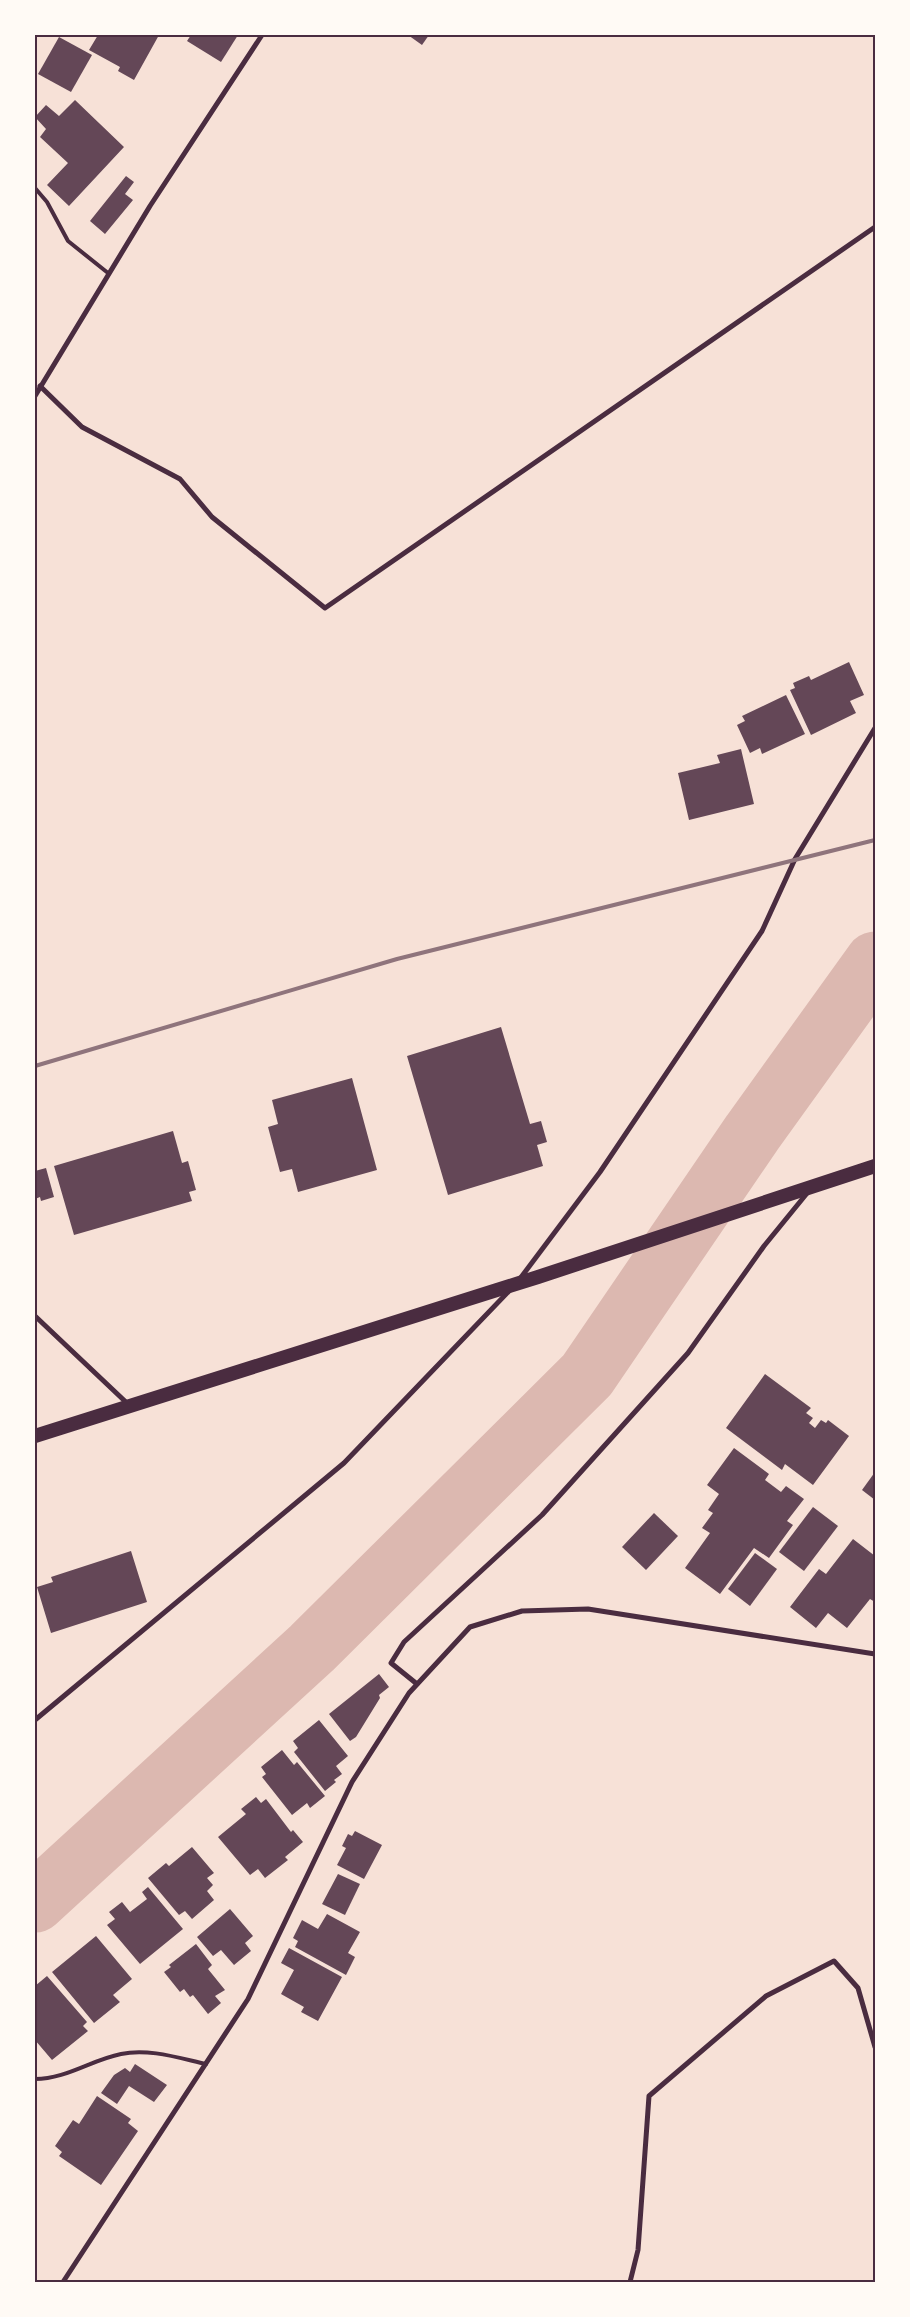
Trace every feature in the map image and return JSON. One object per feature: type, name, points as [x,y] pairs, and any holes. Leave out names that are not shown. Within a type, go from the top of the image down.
[{"type":"highway","points":[[35,1436],[538,1277],[875,1166]]},
{"type":"street","points":[[35,396],[150,206],[262,35]]},
{"type":"street","points":[[40,386],[82,427],[180,479],[212,517],[325,608],[875,227]]},
{"type":"street","points":[[35,1720],[344,1463],[516,1284],[600,1172],[762,931],[795,859],[875,728]]},
{"type":"street","points":[[417,1684],[391,1663],[404,1642],[542,1515],[688,1352],[764,1246],[814,1186]]},
{"type":"street","points":[[35,1316],[130,1405]]},
{"type":"street","points":[[64,2282],[248,1999],[352,1782],[417,1684],[470,1627],[522,1611],[588,1608],[875,1654]]},
{"type":"street","points":[[630,2282],[638,2250],[649,2096],[766,1996],[834,1961],[858,1988],[875,2047]]},
{"type":"lane","points":[[35,188],[47,202],[68,241],[108,273]]},
{"type":"lane","points":[[35,2079],[50,2079],[121,2054],[156,2054],[206,2064]]},
{"type":"building","points":[[98,35],[159,35],[134,80],[118,71],[120,67],[89,50]]},
{"type":"building","points":[[191,35],[238,35],[221,62],[187,41]]},
{"type":"building","points":[[408,35],[429,35],[422,45]]},
{"type":"building","points":[[59,37],[92,55],[71,92],[38,74]]},
{"type":"building","points":[[75,100],[124,147],[69,206],[47,185],[68,163],[40,137],[46,129],[35,117],[46,105],[59,116]]},
{"type":"building","points":[[126,176],[134,182],[125,194],[133,200],[105,234],[90,221]]},
{"type":"building","points":[[849,662],[864,695],[850,701],[856,713],[811,735],[790,690],[795,688],[793,683],[809,676],[811,680]]},
{"type":"building","points":[[786,695],[805,734],[762,754],[760,748],[750,753],[737,725],[745,721],[742,716]]},
{"type":"building","points":[[741,749],[754,804],[689,820],[678,773],[720,763],[717,755]]},
{"type":"building","points":[[501,1027],[530,1124],[541,1121],[547,1142],[537,1145],[543,1166],[448,1195],[407,1056]]},
{"type":"building","points":[[352,1078],[377,1170],[298,1192],[292,1169],[280,1172],[268,1127],[278,1124],[272,1100]]},
{"type":"building","points":[[173,1131],[182,1163],[188,1161],[196,1190],[189,1192],[192,1201],[74,1235],[54,1166]]},
{"type":"building","points":[[46,1168],[54,1197],[41,1201],[40,1197],[35,1199],[35,1171]]},
{"type":"building","points":[[765,1374],[811,1408],[806,1413],[813,1418],[809,1423],[815,1428],[821,1420],[826,1423],[828,1420],[849,1436],[813,1485],[785,1464],[782,1470],[726,1428]]},
{"type":"building","points":[[734,1448],[769,1474],[765,1480],[781,1492],[786,1486],[804,1499],[787,1521],[793,1525],[769,1558],[754,1548],[720,1594],[685,1568],[710,1533],[702,1528],[713,1513],[708,1510],[719,1494],[707,1485]]},
{"type":"building","points":[[875,1472],[875,1500],[862,1490]]},
{"type":"building","points":[[813,1507],[838,1526],[804,1571],[779,1552]]},
{"type":"building","points":[[654,1513],[678,1536],[646,1570],[622,1547]]},
{"type":"building","points":[[853,1539],[875,1556],[875,1602],[870,1599],[847,1628],[828,1613],[816,1628],[790,1607],[819,1569],[826,1574]]},
{"type":"building","points":[[131,1551],[147,1602],[51,1633],[37,1587],[53,1582],[51,1577]]},
{"type":"building","points":[[755,1553],[777,1569],[750,1606],[728,1589]]},
{"type":"building","points":[[379,1674],[389,1687],[379,1695],[380,1698],[356,1737],[350,1741],[329,1714]]},
{"type":"building","points":[[319,1720],[348,1756],[336,1766],[342,1774],[325,1791],[294,1752],[298,1748],[293,1741]]},
{"type":"building","points":[[282,1750],[294,1765],[297,1762],[325,1796],[310,1808],[307,1803],[292,1815],[262,1777],[266,1774],[261,1767]]},
{"type":"building","points":[[256,1797],[261,1803],[266,1799],[291,1832],[293,1830],[303,1842],[285,1857],[288,1860],[265,1878],[258,1869],[250,1875],[218,1837],[246,1814],[241,1809]]},
{"type":"building","points":[[355,1831],[382,1845],[364,1879],[337,1865],[346,1848],[342,1846],[348,1834],[352,1836]]},
{"type":"building","points":[[192,1847],[214,1873],[207,1878],[213,1885],[207,1891],[214,1900],[192,1919],[185,1911],[179,1915],[148,1878],[166,1863],[169,1866]]},
{"type":"building","points":[[338,1874],[360,1884],[345,1915],[322,1904]]},
{"type":"building","points":[[148,1887],[183,1929],[140,1964],[107,1925],[115,1919],[109,1912],[122,1902],[130,1912],[147,1899],[142,1892]]},
{"type":"building","points":[[230,1909],[253,1936],[245,1943],[251,1951],[234,1965],[221,1950],[213,1956],[197,1937]]},
{"type":"building","points":[[327,1914],[360,1932],[348,1953],[355,1957],[346,1975],[295,1947],[298,1941],[293,1938],[302,1920],[318,1929]]},
{"type":"building","points":[[96,1936],[132,1979],[113,1995],[120,2002],[94,2023],[52,1972]]},
{"type":"building","points":[[196,1944],[212,1965],[208,1969],[225,1990],[215,1996],[221,2003],[208,2014],[193,1995],[190,1997],[184,1989],[180,1992],[164,1972],[171,1967],[169,1965]]},
{"type":"building","points":[[289,1948],[342,1977],[318,2021],[301,2012],[304,2007],[281,1994],[294,1970],[281,1963]]},
{"type":"building","points":[[47,1976],[87,2022],[83,2026],[88,2031],[52,2060],[35,2040],[35,1986]]},
{"type":"building","points":[[135,2064],[167,2085],[154,2102],[129,2086],[117,2104],[101,2093],[114,2075],[125,2068],[130,2072]]},
{"type":"building","points":[[97,2096],[131,2119],[128,2123],[138,2131],[101,2185],[59,2156],[62,2152],[55,2146],[73,2120],[79,2124]]},
{"type":"waterway","points":[[35,1902],[312,1648],[587,1375],[752,1133],[875,962]]},
{"type":"railway","points":[[35,1066],[397,959],[875,840]]}]
